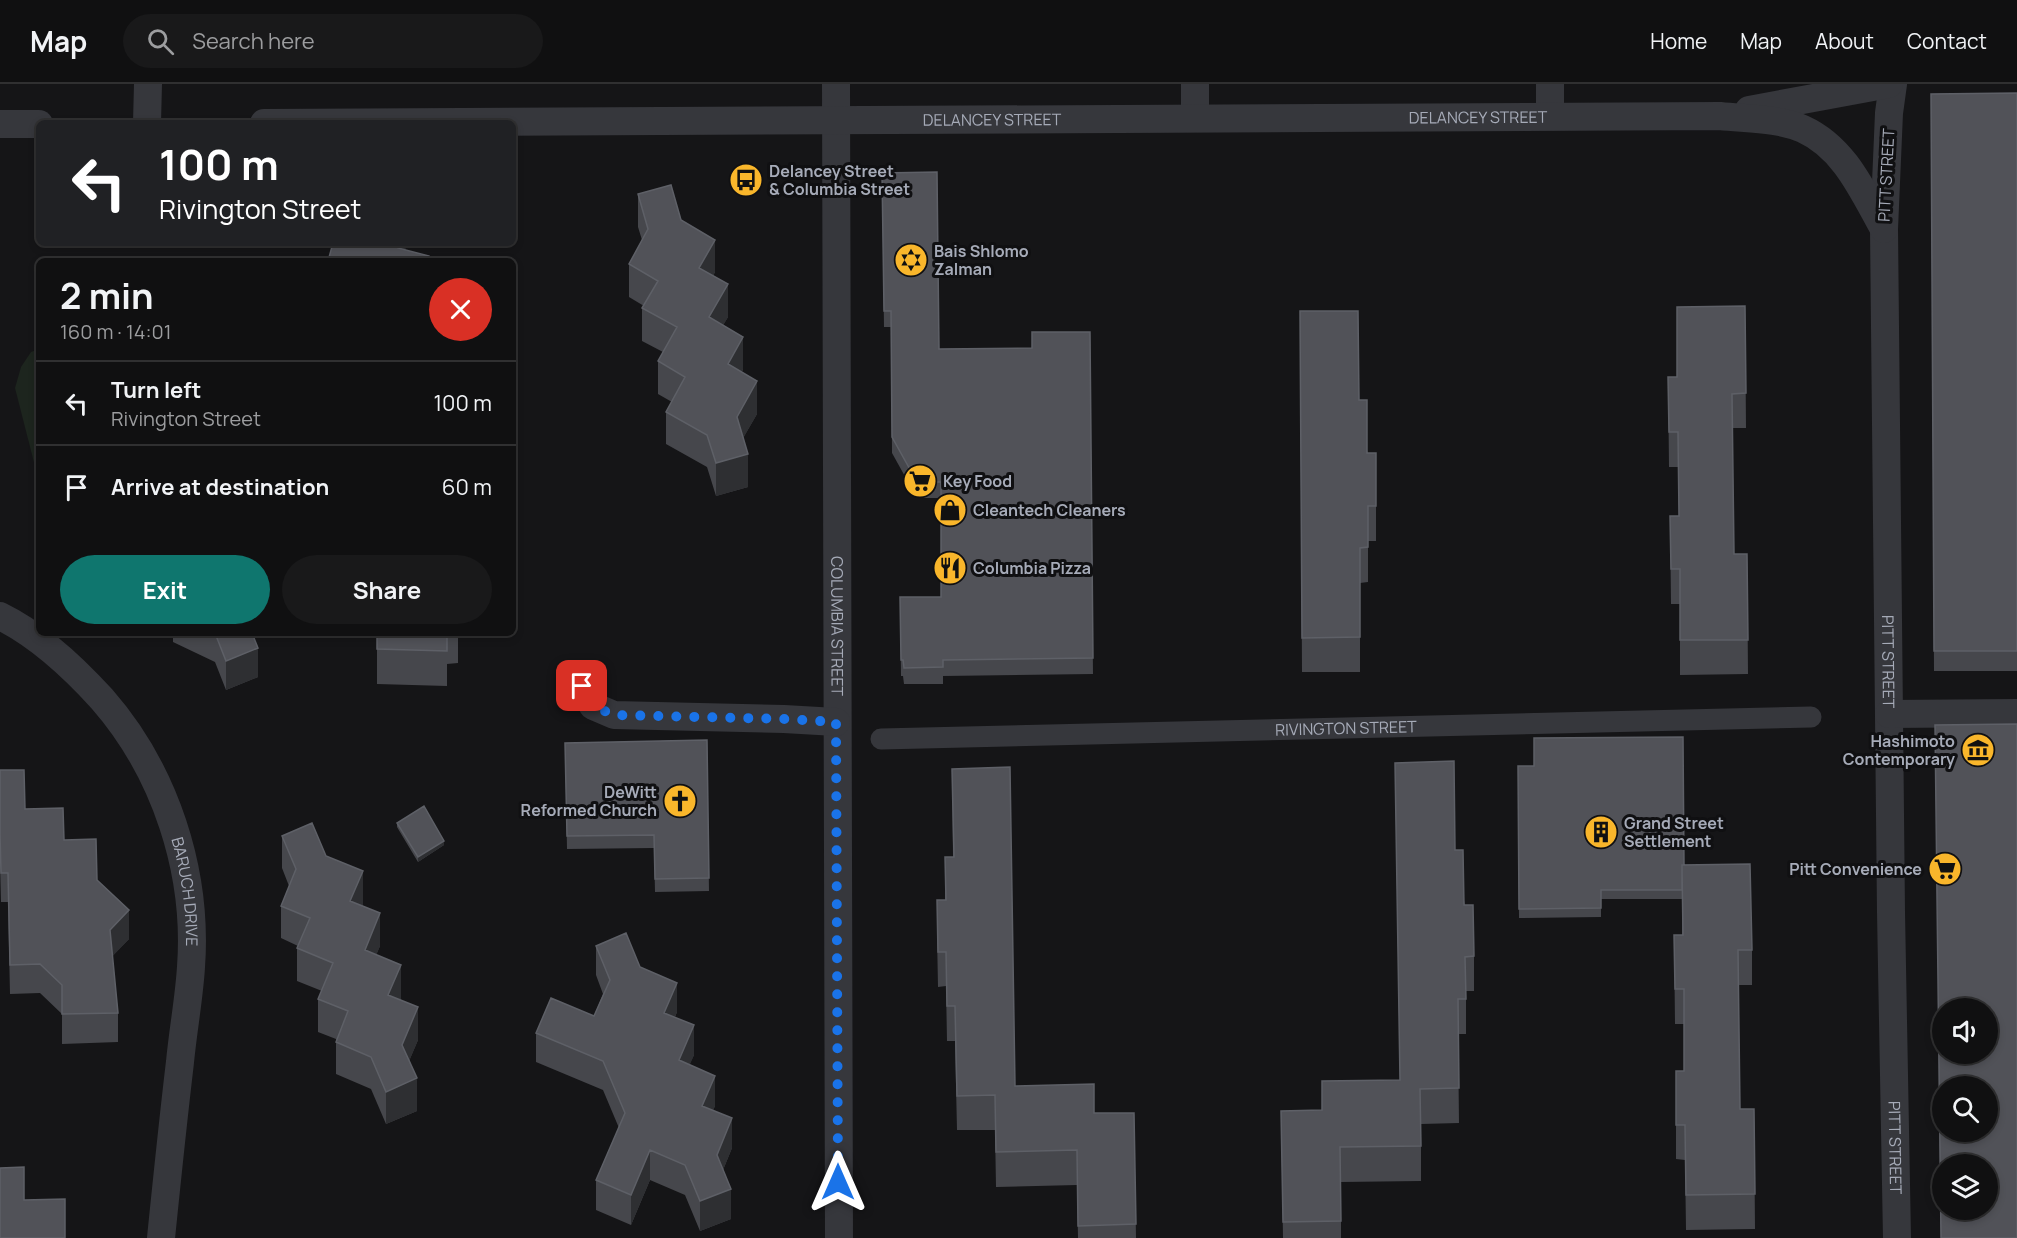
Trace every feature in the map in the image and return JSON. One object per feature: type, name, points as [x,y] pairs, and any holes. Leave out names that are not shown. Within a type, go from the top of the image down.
[{"type":"street","points":[[147,120],[148,84]]},
{"type":"street","name":"COLUMBIA STREET","points":[[836,84],[834,119],[839,1238]]},
{"type":"street","points":[[1195,84],[1195,118]]},
{"type":"street","points":[[1550,84],[1550,116]]},
{"type":"street","name":"DELANCEY STREET","points":[[1720,116],[1891,84]]},
{"type":"street","name":"PITT STREET","points":[[1891,84],[1884,229],[1897,1238]]},
{"type":"street","name":"DELANCEY STREET","points":[[516,121],[1720,116],[1782,123],[1803,129],[1821,139],[1848,166],[1884,229]]},
{"type":"street","points":[[0,124],[36,124]]},
{"type":"street","name":"BARUCH DRIVE","points":[[0,616],[48,647],[86,681],[117,716],[143,755],[166,802],[184,860],[192,914],[191,967],[161,1238]]},
{"type":"street","points":[[582,686],[593,706],[614,715],[836,722]]},
{"type":"street","points":[[1889,714],[2017,713]]},
{"type":"street","name":"RIVINGTON STREET","points":[[881,739],[1811,717]]},
{"type":"shaded area","points":[[36,350],[36,470],[15,388],[21,367],[31,352]]},
{"type":"building","points":[[2017,93],[2017,651],[1934,651],[1931,94]]},
{"type":"building","points":[[937,172],[939,349],[1032,348],[1032,332],[1090,332],[1093,658],[943,660],[943,667],[904,668],[903,660],[901,660],[900,597],[941,597],[941,482],[917,482],[892,437],[891,311],[884,311],[882,173]]},
{"type":"building","points":[[671,185],[681,220],[715,240],[699,268],[728,284],[709,317],[743,337],[728,364],[757,381],[737,417],[748,454],[716,463],[707,435],[666,412],[685,377],[658,361],[677,327],[642,308],[658,281],[629,264],[648,229],[638,194]]},
{"type":"building","points":[[332,246],[398,246],[398,248],[429,256],[429,258],[329,258]]},
{"type":"building","points":[[1745,306],[1746,393],[1732,394],[1734,554],[1747,554],[1748,640],[1680,640],[1680,569],[1671,569],[1670,516],[1679,516],[1678,432],[1669,432],[1668,377],[1677,377],[1677,307]]},
{"type":"building","points":[[1300,311],[1358,311],[1359,400],[1367,400],[1367,453],[1376,453],[1376,506],[1368,506],[1368,547],[1360,548],[1360,637],[1302,638]]},
{"type":"building","points":[[216,636],[253,636],[258,648],[226,661]]},
{"type":"building","points":[[377,636],[447,636],[447,651],[377,649]]},
{"type":"building","points":[[2017,724],[2017,1238],[1941,1238],[1941,1220],[1998,1220],[1998,1154],[1940,1154],[1940,1142],[1998,1142],[1998,1076],[1939,1076],[1939,1064],[1998,1064],[1998,998],[1938,998],[1935,725]]},
{"type":"building","name":"Grand Street Settlement","points":[[1683,737],[1684,865],[1682,865],[1682,890],[1601,890],[1601,908],[1519,909],[1518,766],[1534,766],[1534,738]]},
{"type":"building","points":[[707,740],[709,878],[655,879],[654,835],[567,836],[565,743]]},
{"type":"building","points":[[1454,761],[1455,850],[1463,850],[1464,905],[1473,905],[1474,956],[1465,957],[1466,999],[1458,999],[1459,1088],[1420,1089],[1421,1146],[1340,1147],[1341,1221],[1283,1222],[1281,1111],[1322,1110],[1322,1081],[1400,1080],[1395,763]]},
{"type":"building","points":[[1010,767],[1015,1086],[1094,1084],[1094,1113],[1134,1113],[1136,1224],[1078,1226],[1077,1150],[996,1152],[995,1095],[957,1096],[955,1006],[947,1006],[946,952],[938,952],[937,900],[946,900],[945,857],[954,857],[952,769]]},
{"type":"building","points":[[0,770],[24,770],[25,809],[63,808],[64,840],[96,839],[97,880],[129,910],[110,930],[118,1013],[62,1014],[62,985],[40,964],[10,965],[8,873],[1,873]]},
{"type":"building","points":[[424,806],[444,841],[418,857],[397,823]]},
{"type":"building","points":[[312,823],[326,856],[363,871],[350,901],[380,913],[365,950],[401,965],[388,995],[418,1007],[402,1045],[417,1078],[386,1092],[371,1057],[336,1042],[348,1011],[318,999],[333,963],[297,948],[310,918],[281,906],[296,869],[282,836]]},
{"type":"building","points":[[1750,864],[1752,950],[1738,950],[1740,1109],[1754,1109],[1755,1194],[1686,1195],[1685,1125],[1676,1125],[1676,1071],[1684,1071],[1684,989],[1675,989],[1674,935],[1683,935],[1682,865]]},
{"type":"building","points":[[626,933],[640,967],[677,983],[664,1013],[694,1025],[679,1060],[715,1076],[702,1106],[732,1118],[717,1155],[731,1189],[700,1201],[685,1165],[650,1150],[631,1195],[596,1180],[625,1113],[603,1061],[536,1033],[551,998],[594,1016],[610,980],[596,946]]},
{"type":"building","points":[[24,1167],[24,1200],[65,1199],[65,1238],[0,1238],[0,1168]]},
{"type":"place","name":"Delancey Street & Columbia Street","points":[[746,180]]},
{"type":"place","name":"Bais Shlomo Zalman","points":[[911,260]]},
{"type":"place","name":"Key Food","points":[[920,481]]},
{"type":"place","name":"Cleantech Cleaners","points":[[950,510]]},
{"type":"place","name":"Columbia Pizza","points":[[950,568]]},
{"type":"place","name":"Hashimoto Contemporary","points":[[1978,750]]},
{"type":"place","name":"DeWitt Reformed Church","points":[[680,801]]},
{"type":"place","name":"Grand Street Settlement","points":[[1601,832]]},
{"type":"place","name":"Pitt Convenience","points":[[1945,869]]},
{"type":"route","points":[[582,686],[593,706],[614,715],[836,722],[838,1182]]}]
